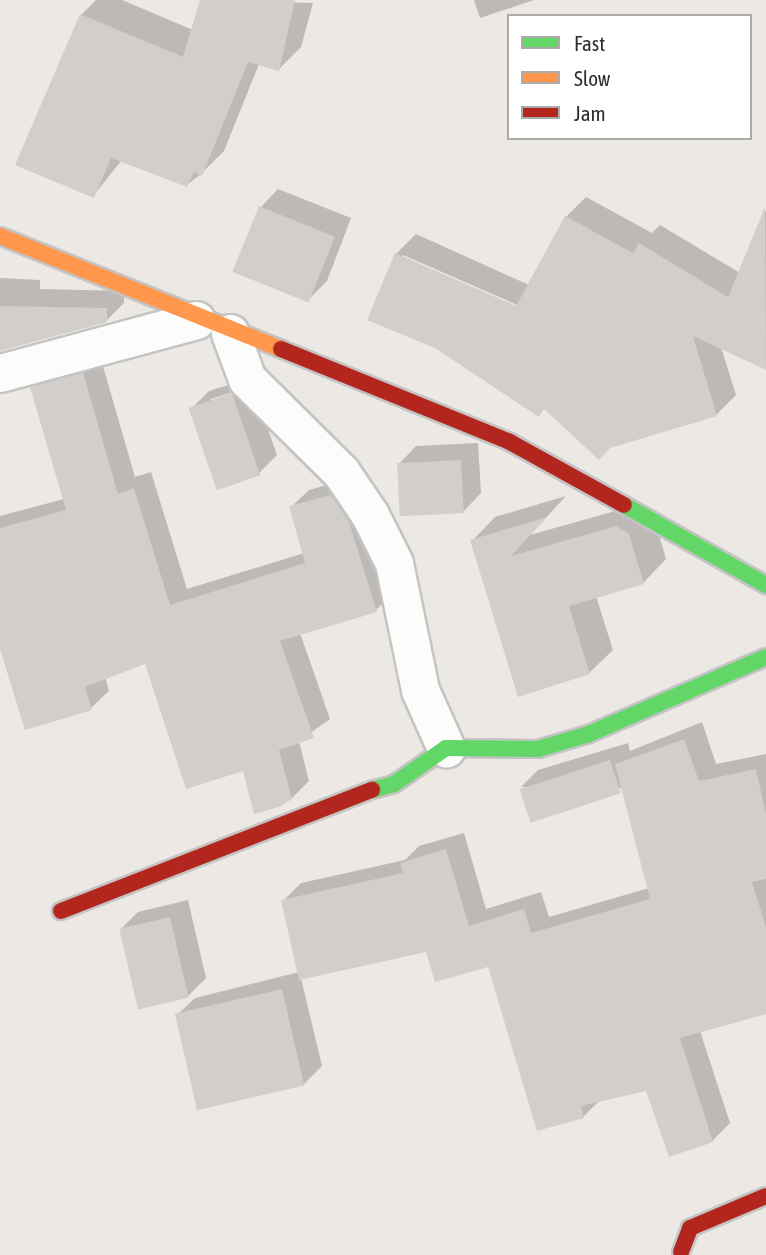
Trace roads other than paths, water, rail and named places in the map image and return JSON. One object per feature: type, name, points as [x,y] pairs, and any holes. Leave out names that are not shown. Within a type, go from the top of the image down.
[{"type":"street","points":[[0,236],[196,320],[510,442],[766,585]]},
{"type":"street","points":[[0,373],[196,320]]},
{"type":"street","points":[[230,333],[247,379],[341,472],[370,515],[394,563],[419,690],[446,748]]},
{"type":"street","points":[[61,911],[288,827],[340,798],[394,784],[446,748],[538,749],[589,734],[766,657]]},
{"type":"street","points":[[681,1252],[690,1228],[766,1196]]}]
